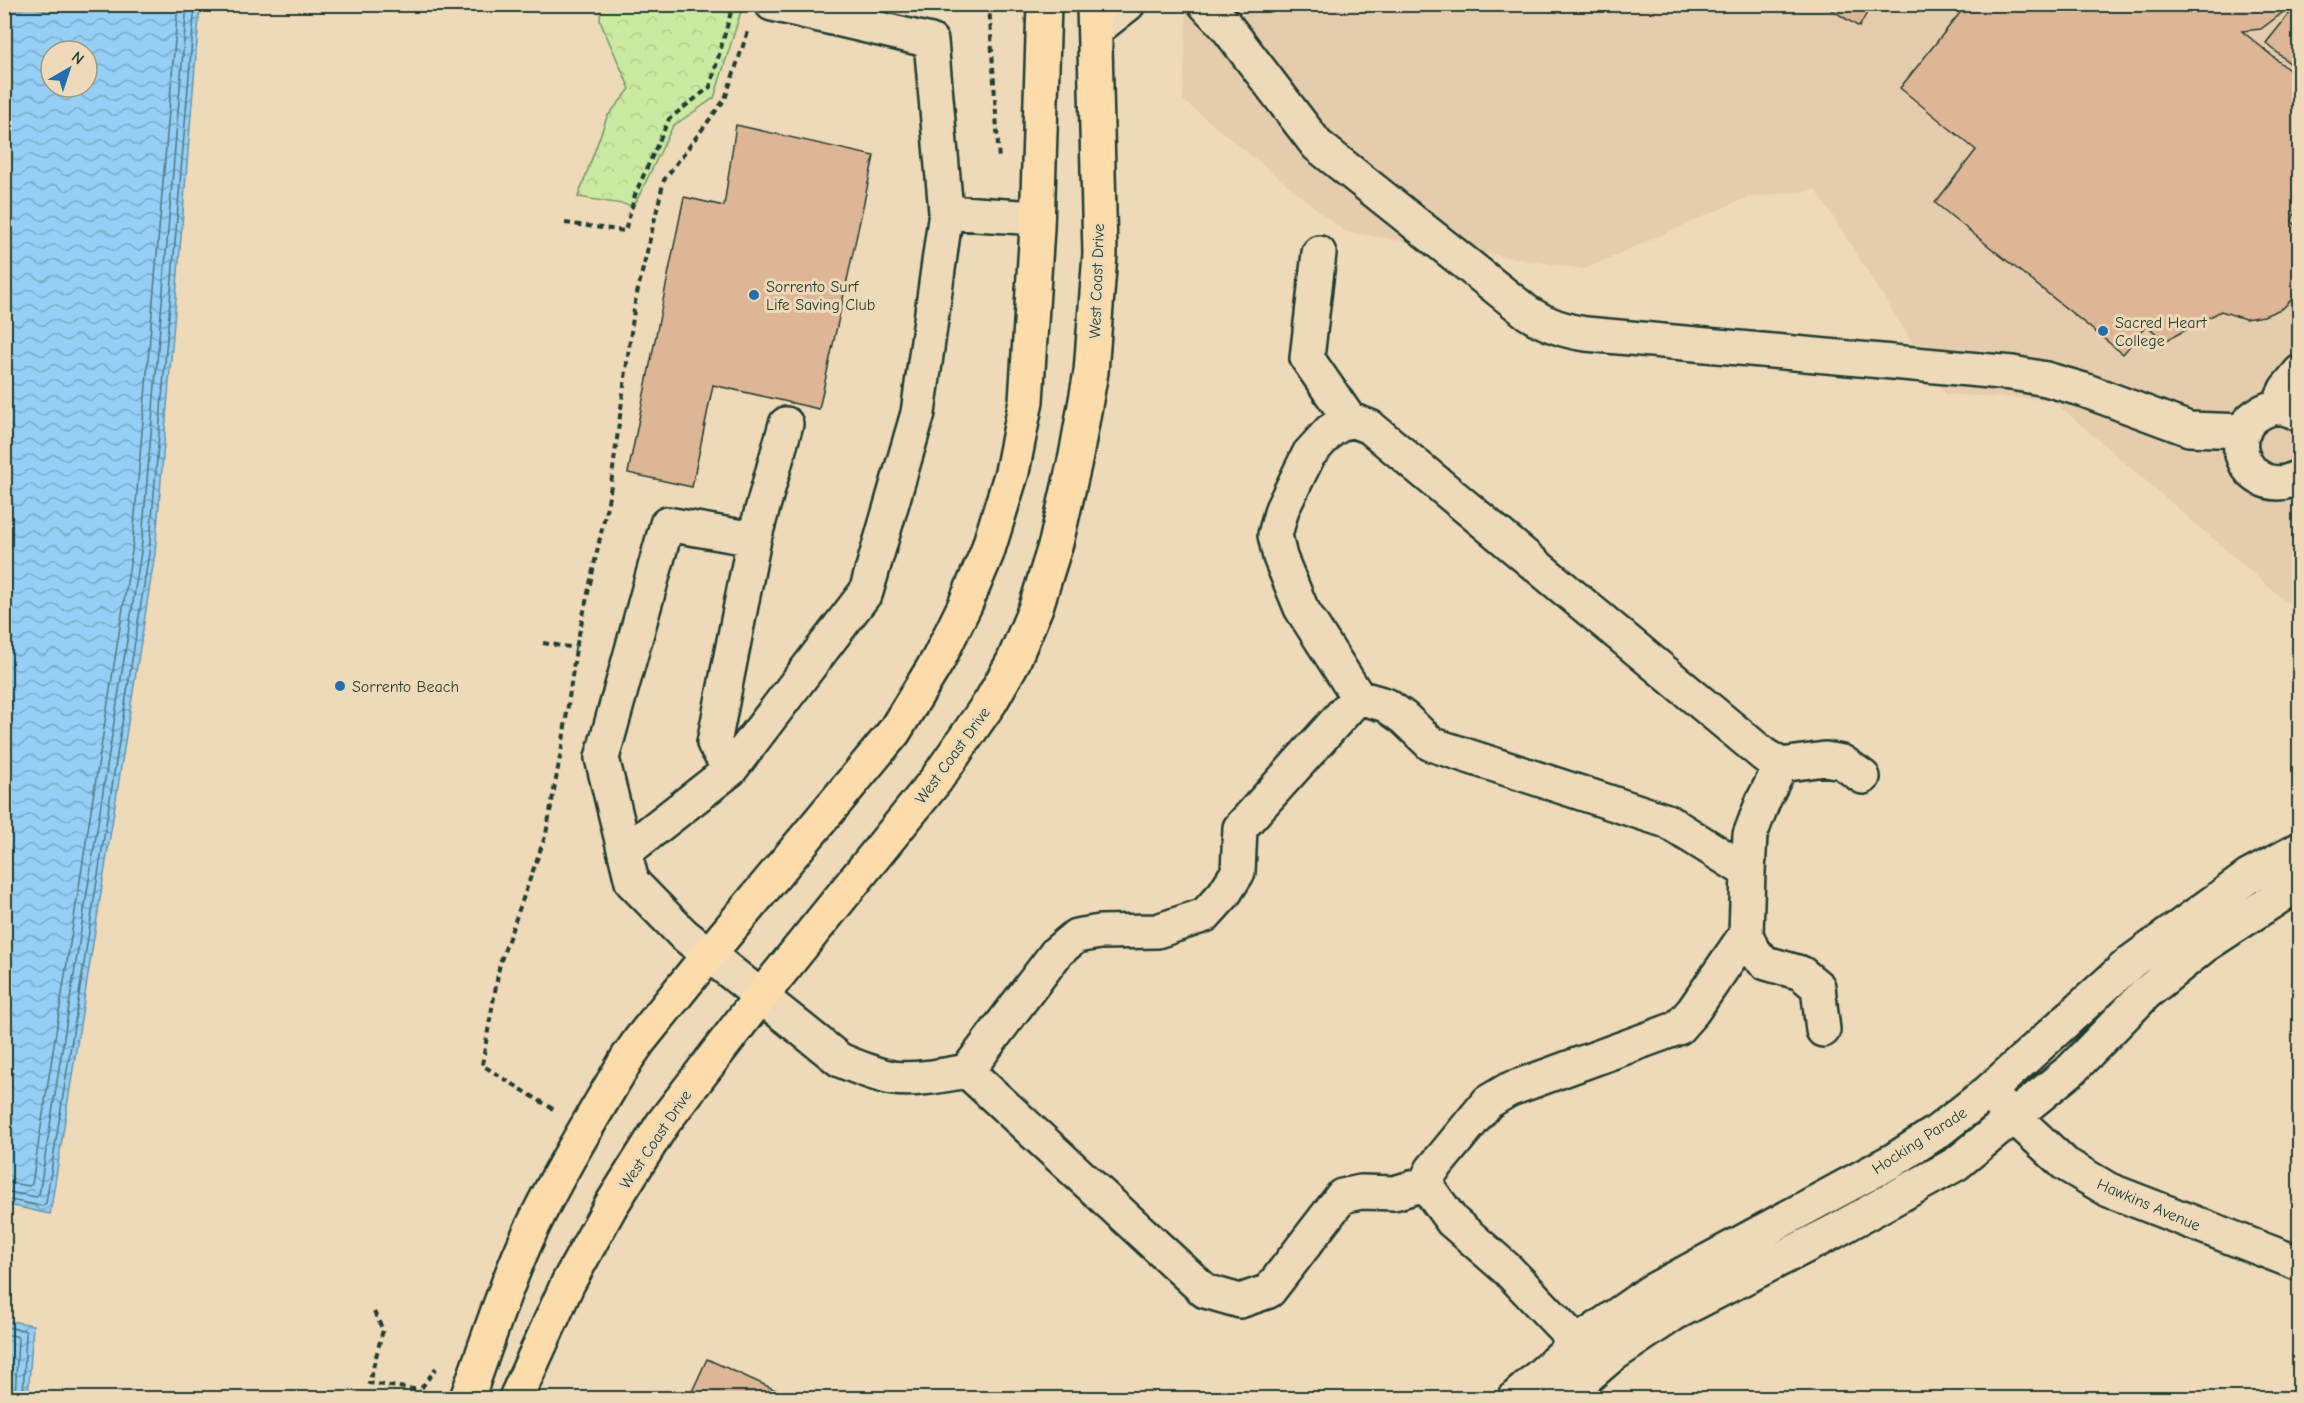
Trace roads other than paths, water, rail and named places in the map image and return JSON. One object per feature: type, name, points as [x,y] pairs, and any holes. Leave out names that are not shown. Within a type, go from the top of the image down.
[{"type":"main road","points":[[467,1398],[505,1292],[529,1234],[559,1174],[640,1040],[894,732],[938,660],[966,605],[987,553],[1012,472],[1026,401],[1037,218],[1044,4]]},
{"type":"main road","name":"West Coast Drive","points":[[516,1398],[568,1283],[610,1207],[663,1124],[761,996],[936,780],[991,701],[1012,662],[1036,607],[1056,543],[1092,372],[1100,254],[1094,17]]},
{"type":"street","points":[[1094,17],[1128,4]]},
{"type":"street","points":[[1205,4],[1226,26],[1317,145],[1543,323],[1562,330],[1586,334],[2012,373],[2046,379],[2084,390],[2189,429],[2244,431]]},
{"type":"street","points":[[625,852],[730,770],[866,592],[918,413],[946,212],[932,41],[761,15]]},
{"type":"street","points":[[946,212],[1037,218]]},
{"type":"street","points":[[1319,253],[1307,358],[1349,419],[1370,427],[1764,755],[1781,765],[1826,759],[1842,762],[1863,777]]},
{"type":"street","points":[[2299,479],[2279,483],[2267,481],[2255,475],[2245,465],[2241,451],[2241,437],[2256,415],[2288,411],[2286,389],[2300,372]]},
{"type":"street","points":[[1349,419],[1330,431],[1309,454],[1282,509],[1275,535],[1280,557],[1302,608],[1358,697],[1386,705],[1404,718],[1431,744],[1668,821],[1748,872]]},
{"type":"street","points":[[730,770],[714,744],[754,539],[786,424]]},
{"type":"street","points":[[754,539],[667,524],[602,758],[632,882],[683,934],[840,1060],[894,1078],[938,1076],[967,1071],[1050,960],[1076,936],[1100,932],[1157,931],[1204,915],[1224,894],[1238,873],[1240,828],[1358,697]]},
{"type":"street","points":[[1781,765],[1763,801],[1750,835],[1746,934],[1753,952],[1766,963],[1801,974],[1818,987],[1823,1030]]},
{"type":"street","name":"Hocking Parade","points":[[1515,1398],[1574,1345],[1650,1292],[1894,1160],[1937,1132],[1988,1092],[2131,962],[2248,877],[2300,849]]},
{"type":"street","points":[[1562,1398],[1611,1356],[1675,1313],[1835,1232],[1956,1164],[2014,1119],[2072,1069],[2146,993],[2204,946],[2300,883]]},
{"type":"street","points":[[967,1071],[1205,1291],[1240,1301],[1269,1291],[1342,1196],[1361,1192],[1394,1193],[1425,1184],[1432,1170],[1488,1102],[1508,1090],[1678,1028],[1694,1011],[1746,934]]},
{"type":"street","name":"Hawkins Avenue","points":[[1988,1092],[2014,1119],[2065,1164],[2109,1190],[2300,1264]]},
{"type":"street","points":[[1425,1184],[1452,1221],[1508,1270],[1566,1331],[1574,1345]]},
{"type":"water","points":[[4,5],[200,5],[155,553],[50,1214],[4,1204]]},
{"type":"water","points":[[5,1320],[33,1325],[28,1398],[5,1398]]},
{"type":"place","name":"Sorrento Surf Life Saving Club","points":[[754,295]]},
{"type":"place","name":"Sacred Heart College","points":[[2103,331]]},
{"type":"place","name":"Sorrento Beach","points":[[340,686]]}]
